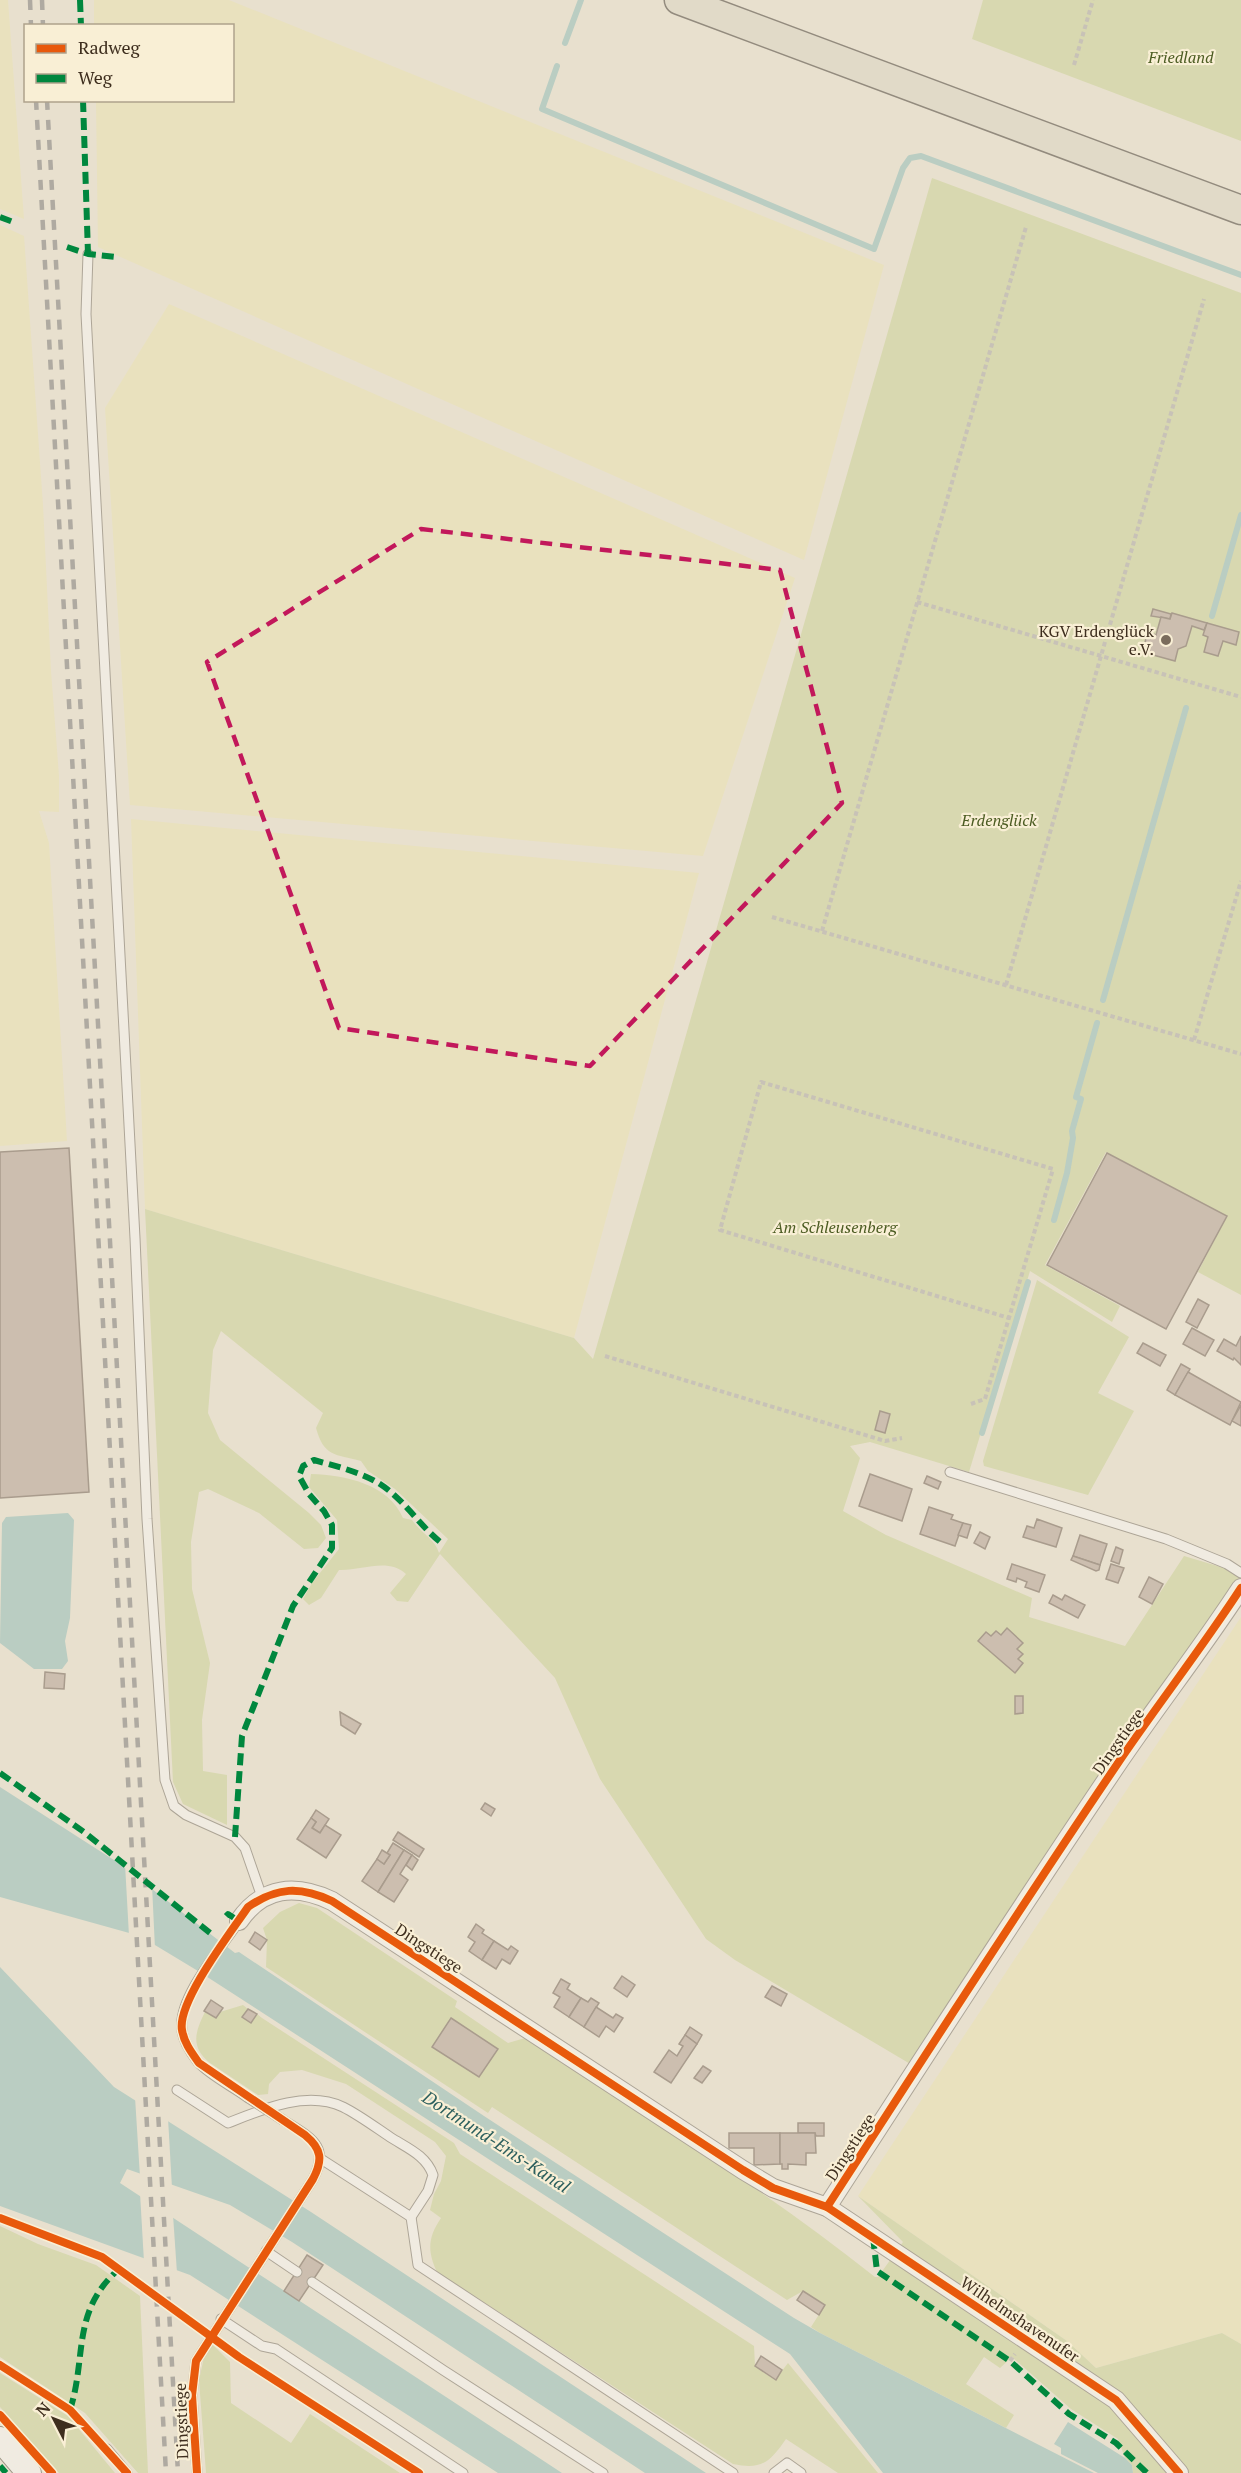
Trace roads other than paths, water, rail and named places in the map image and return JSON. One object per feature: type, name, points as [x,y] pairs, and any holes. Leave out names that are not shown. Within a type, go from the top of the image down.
[{"type":"highway","points":[[679,0],[1241,210]]},
{"type":"main road","points":[[0,2439],[30,2473]]},
{"type":"street","name":"Dingstiege","points":[[262,1897],[284,1891],[301,1890],[316,1893],[332,1901],[743,2170],[773,2188],[827,2207],[1067,1840],[1120,1761],[1204,1645],[1241,1588]]},
{"type":"street","points":[[239,1921],[248,1907],[262,1897]]},
{"type":"street","name":"Wilhelmshavenufer","points":[[827,2207],[1116,2400],[1179,2473]]},
{"type":"lane","points":[[87,254],[86,314],[136,1250],[147,1519],[165,1780],[174,1806],[186,1815],[235,1837],[244,1848],[262,1897]]},
{"type":"lane","points":[[950,1472],[1166,1539],[1227,1564],[1241,1573]]},
{"type":"lane","points":[[239,1921],[188,1998],[182,2031],[188,2048],[199,2063],[315,2142],[320,2150],[321,2159],[411,2217]]},
{"type":"lane","points":[[177,2090],[228,2123],[252,2113],[304,2100],[324,2100],[343,2107],[424,2158],[433,2175],[428,2191],[411,2217],[418,2265],[733,2473]]},
{"type":"lane","name":"Dingstiege","points":[[197,2473],[192,2378],[196,2361],[231,2303],[313,2179],[321,2159]]},
{"type":"lane","points":[[266,2251],[297,2272]]},
{"type":"lane","points":[[312,2282],[603,2473]]},
{"type":"lane","points":[[219,2323],[262,2346],[276,2349],[464,2473]]},
{"type":"lane","points":[[107,2449],[127,2473]]},
{"type":"lane","points":[[774,2473],[786,2463],[801,2473]]},
{"type":"water","points":[[68,1513],[74,1520],[70,1618],[65,1641],[68,1661],[62,1669],[34,1669],[0,1643],[2,1523],[6,1517]]},
{"type":"water","name":"Dortmund-Ems-Kanal","points":[[0,1787],[117,1862],[235,1953],[239,1952],[484,2116],[794,2318],[1094,2473],[883,2473],[790,2354],[198,1971],[140,1936],[0,1897]]},
{"type":"water","points":[[0,1967],[114,2087],[311,2212],[706,2473],[645,2473],[292,2242],[230,2205],[127,2169],[120,2183],[562,2473],[498,2473],[190,2275],[0,2206]]},
{"type":"water","points":[[1068,2422],[1125,2458],[1132,2465],[1133,2473],[1098,2473],[1061,2454],[1061,2448],[1054,2444]]},
{"type":"waterway","points":[[565,43],[581,0]]},
{"type":"waterway","points":[[557,66],[542,109],[874,249],[903,168],[910,158],[921,156],[1241,275]]},
{"type":"waterway","points":[[1212,616],[1241,515]]},
{"type":"waterway","points":[[1103,1000],[1186,708]]},
{"type":"waterway","points":[[1054,1220],[1067,1173],[1073,1138],[1072,1131],[1081,1099],[1076,1097],[1097,1023]]},
{"type":"waterway","points":[[982,1433],[1028,1282]]},
{"type":"railway","points":[[30,0],[31,24]]},
{"type":"railway","points":[[42,0],[43,24]]},
{"type":"railway","points":[[36,102],[166,2473]]},
{"type":"railway","points":[[47,102],[178,2473]]},
{"type":"place","name":"KGV Erdenglück e.V.","points":[[1166,640]]},
{"type":"park label","name":"Friedland","points":[[1181,57]]},
{"type":"park label","name":"Erdenglück","points":[[999,820]]},
{"type":"park label","name":"Am Schleusenberg","points":[[835,1227]]}]
